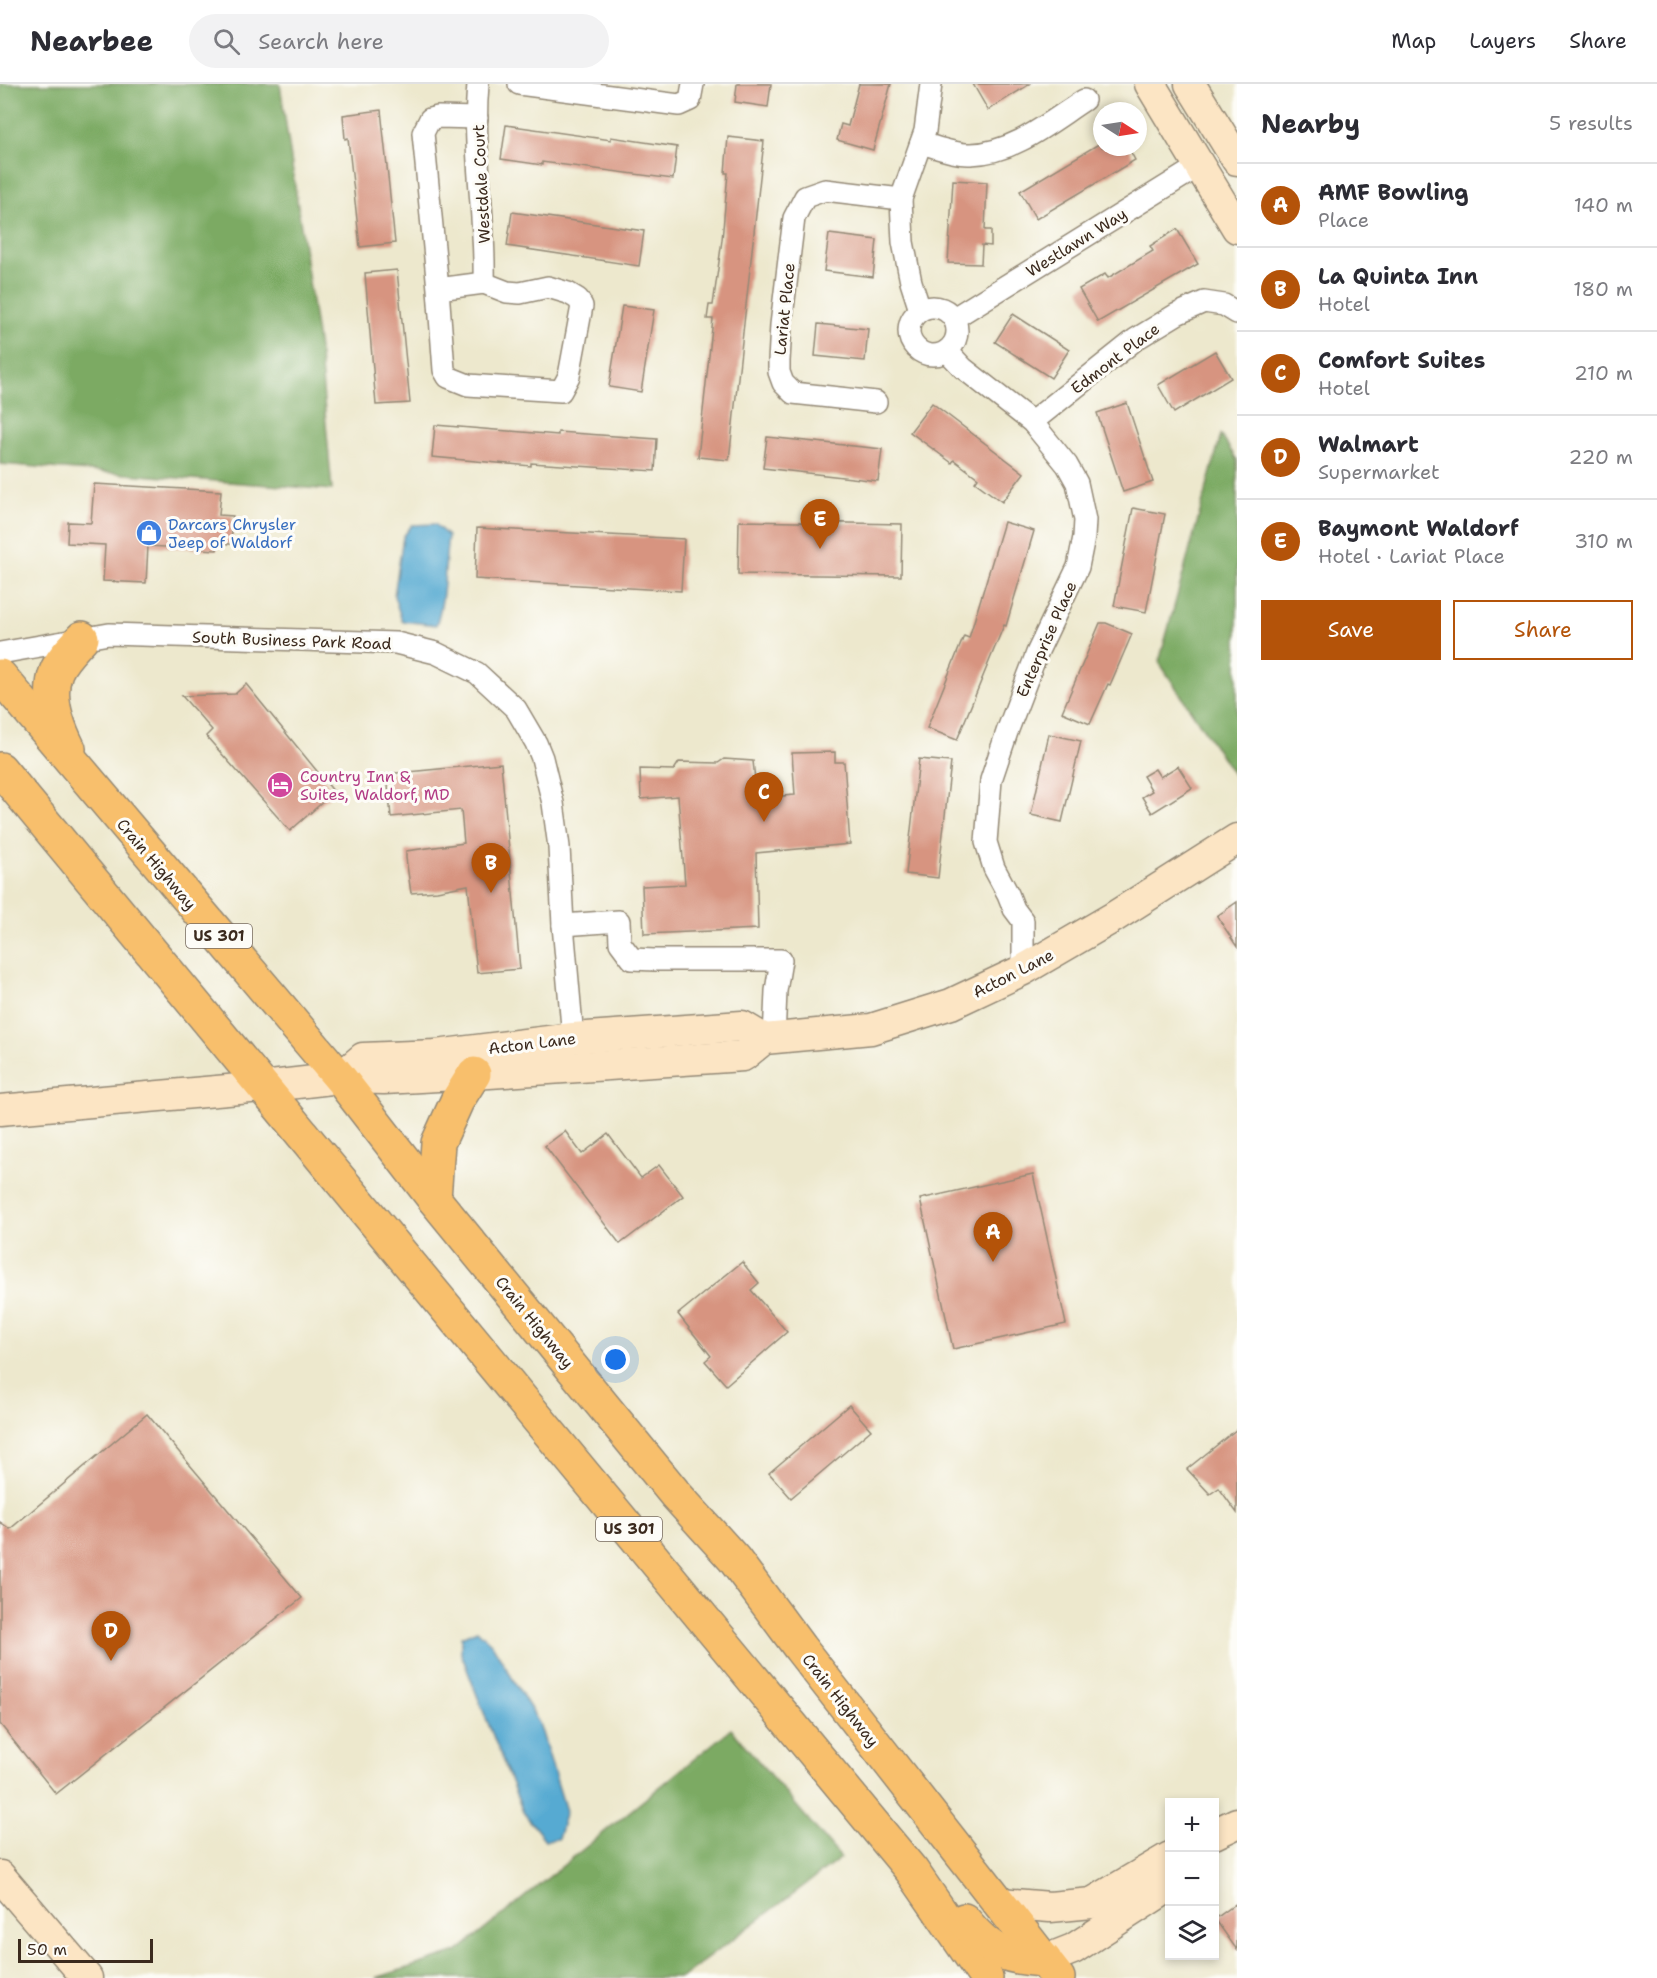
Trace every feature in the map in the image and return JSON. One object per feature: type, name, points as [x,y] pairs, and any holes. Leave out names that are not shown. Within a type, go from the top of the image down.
[{"type":"highway","points":[[82,638],[67,654],[56,673],[53,700],[59,729],[72,755],[107,805]]},
{"type":"highway","name":"Crain Highway","points":[[0,676],[340,1078],[434,1199],[676,1495],[734,1559],[800,1648],[1052,1969]]},
{"type":"highway","name":"US 301","points":[[0,769],[912,1871],[986,1978]]},
{"type":"highway","points":[[434,1199],[438,1143],[457,1101],[474,1074]]},
{"type":"highway","points":[[774,1704],[808,1729],[834,1754],[977,1936],[994,1950],[1052,1969]]},
{"type":"main road","points":[[1150,84],[1237,228]]},
{"type":"main road","points":[[1190,84],[1237,160]]},
{"type":"main road","name":"Acton Lane","points":[[0,1110],[340,1078],[384,1079],[743,1056],[769,1039],[871,1029],[951,1004],[1023,970],[1114,917],[1237,839]]},
{"type":"main road","name":"Acton Lane","points":[[340,1078],[363,1058],[436,1055],[573,1038],[742,1026],[769,1039]]},
{"type":"main road","points":[[1001,1903],[1050,1907],[1092,1902],[1165,1860]]},
{"type":"main road","points":[[0,1876],[87,1978]]},
{"type":"main road","points":[[1052,1969],[1073,1950],[1165,1889]]},
{"type":"street","name":"Westdale Court","points":[[478,84],[477,175],[485,251],[484,283]]},
{"type":"street","points":[[519,84],[636,92],[679,105],[690,100],[693,84]]},
{"type":"street","points":[[920,310],[911,282],[903,242],[902,199],[921,143],[929,107],[931,84]]},
{"type":"street","points":[[921,143],[970,155],[1005,148],[1084,100]]},
{"type":"street","points":[[438,289],[484,283],[507,292],[520,293],[548,287],[568,293],[578,299],[582,306],[569,376],[561,391],[468,385],[448,377],[444,370],[423,133],[430,119],[438,117],[477,118]]},
{"type":"street","name":"Westlawn Way","points":[[954,318],[1199,166]]},
{"type":"street","name":"Lariat Place","points":[[876,402],[793,393],[783,382],[779,372],[781,325],[794,218],[805,197],[825,190],[902,199]]},
{"type":"street","name":"Edmont Place","points":[[1032,422],[1136,339],[1177,314],[1204,302],[1224,304],[1237,313]]},
{"type":"street","points":[[927,307],[942,308],[954,318],[958,332],[956,340],[947,351],[932,356],[912,345],[910,322],[920,310],[927,307]]},
{"type":"street","name":"Enterprise Place","points":[[947,351],[963,368],[1032,422],[1067,465],[1077,483],[1084,520],[1084,537],[1078,567],[1037,653],[991,780],[986,842],[994,868],[1014,909],[1023,921],[1023,970]]},
{"type":"street","name":"South Business Park Road","points":[[0,653],[108,634],[396,643],[436,653],[477,673],[516,709],[542,758],[553,803],[559,847],[573,1038]]},
{"type":"street","points":[[563,925],[618,921],[620,943],[632,958],[781,960],[769,1039]]},
{"type":"green space","points":[[0,84],[280,84],[320,356],[332,490],[0,464]]},
{"type":"green space","points":[[1221,435],[1237,460],[1237,780],[1159,662]]},
{"type":"green space","points":[[731,1729],[841,1858],[681,1978],[376,1978],[457,1952]]},
{"type":"water","points":[[435,524],[448,536],[443,592],[436,625],[402,621],[394,596],[403,537],[412,525]]},
{"type":"water","points":[[477,1630],[492,1644],[539,1723],[566,1811],[558,1839],[545,1840],[523,1812],[473,1685],[461,1653],[461,1637]]},
{"type":"building","points":[[737,84],[771,84],[768,107],[735,102]]},
{"type":"building","points":[[859,84],[891,84],[873,150],[837,140],[841,124],[848,126]]},
{"type":"building","points":[[973,84],[1030,84],[988,110]]},
{"type":"building","points":[[381,110],[395,243],[360,247],[348,138],[345,139],[343,115]]},
{"type":"building","points":[[506,125],[677,147],[673,179],[501,159]]},
{"type":"building","points":[[728,137],[764,141],[729,460],[698,457],[713,319],[707,319],[709,305],[713,305],[722,240],[728,173],[725,173]]},
{"type":"building","points":[[1093,147],[1093,156],[1133,156],[1135,160],[1036,219],[1020,191]]},
{"type":"building","points":[[953,180],[987,182],[985,230],[991,230],[991,246],[982,245],[981,264],[948,263]]},
{"type":"building","points":[[512,212],[644,231],[639,266],[507,246]]},
{"type":"building","points":[[1177,229],[1198,264],[1098,322],[1079,289],[1105,274],[1108,278],[1153,251],[1150,246]]},
{"type":"building","points":[[829,234],[877,240],[873,277],[824,271]]},
{"type":"building","points":[[397,270],[410,403],[376,405],[365,273]]},
{"type":"building","points":[[622,306],[654,310],[641,392],[609,387]]},
{"type":"building","points":[[1013,314],[1069,350],[1051,378],[995,342]]},
{"type":"building","points":[[818,324],[868,329],[865,361],[815,356]]},
{"type":"building","points":[[1215,351],[1231,378],[1174,413],[1158,385]]},
{"type":"building","points":[[932,403],[1024,473],[1002,502],[975,482],[978,478],[954,460],[952,463],[910,432]]},
{"type":"building","points":[[1127,403],[1153,482],[1123,492],[1097,413]]},
{"type":"building","points":[[435,425],[558,435],[558,432],[657,439],[655,471],[531,463],[531,466],[432,457]]},
{"type":"building","points":[[767,437],[882,449],[878,481],[763,468]]},
{"type":"building","name":"Darcars Chrysler Jeep of Waldorf","points":[[94,484],[221,491],[219,515],[233,516],[231,544],[218,544],[217,550],[148,546],[146,583],[103,581],[105,545],[67,543],[68,522],[91,523]]},
{"type":"building","points":[[1133,508],[1165,514],[1146,612],[1114,606]]},
{"type":"building","points":[[739,521],[902,524],[901,576],[738,574]]},
{"type":"building","points":[[1004,522],[1034,531],[1006,626],[1004,625],[957,740],[927,728],[964,636],[969,638]]},
{"type":"building","points":[[477,528],[684,539],[681,591],[475,579]]},
{"type":"building","points":[[1100,623],[1106,623],[1132,634],[1090,724],[1062,712]]},
{"type":"building","points":[[246,684],[334,792],[290,831],[206,736],[212,730],[182,696],[235,694]]},
{"type":"building","points":[[1049,734],[1081,741],[1062,822],[1031,815]]},
{"type":"building","points":[[835,752],[835,762],[844,762],[850,844],[756,853],[758,929],[644,934],[642,886],[685,884],[678,796],[641,799],[640,769],[674,770],[679,762],[718,763],[724,759],[753,761],[757,798],[795,795],[792,753]]},
{"type":"building","points":[[919,759],[951,762],[938,878],[906,874]]},
{"type":"building","points":[[501,763],[520,969],[477,973],[468,885],[411,893],[406,858],[406,851],[464,843],[461,810],[391,817],[387,774]]},
{"type":"building","points":[[1178,766],[1192,788],[1152,813],[1142,797],[1152,791],[1143,776],[1155,769],[1160,777]]},
{"type":"building","points":[[1237,902],[1237,947],[1217,916]]},
{"type":"building","points":[[565,1131],[582,1154],[608,1134],[641,1178],[659,1165],[683,1196],[620,1244],[545,1146]]},
{"type":"building","points":[[1033,1174],[1066,1324],[953,1349],[920,1199]]},
{"type":"building","points":[[742,1262],[759,1283],[751,1290],[787,1332],[726,1385],[705,1361],[711,1356],[678,1314]]},
{"type":"building","points":[[849,1405],[871,1430],[791,1498],[769,1473]]},
{"type":"building","points":[[147,1414],[302,1598],[56,1794],[0,1724],[0,1522],[10,1529]]},
{"type":"building","points":[[1237,1429],[1237,1513],[1219,1488],[1210,1494],[1187,1469]]},
{"type":"building","points":[[1237,1903],[1237,1950],[1219,1925],[1219,1916]]},
{"type":"place","name":"Darcars Chrysler Jeep of Waldorf","points":[[149,533]]},
{"type":"place","name":"Baymont Waldorf","points":[[820,549]]},
{"type":"place","name":"Country Inn & Suites, Waldorf, MD","points":[[280,785]]},
{"type":"place","name":"Comfort Suites","points":[[764,822]]},
{"type":"place","name":"La Quinta Inn","points":[[491,893]]},
{"type":"place","name":"AMF Bowling","points":[[993,1262]]},
{"type":"place","name":"Walmart","points":[[111,1661]]}]
